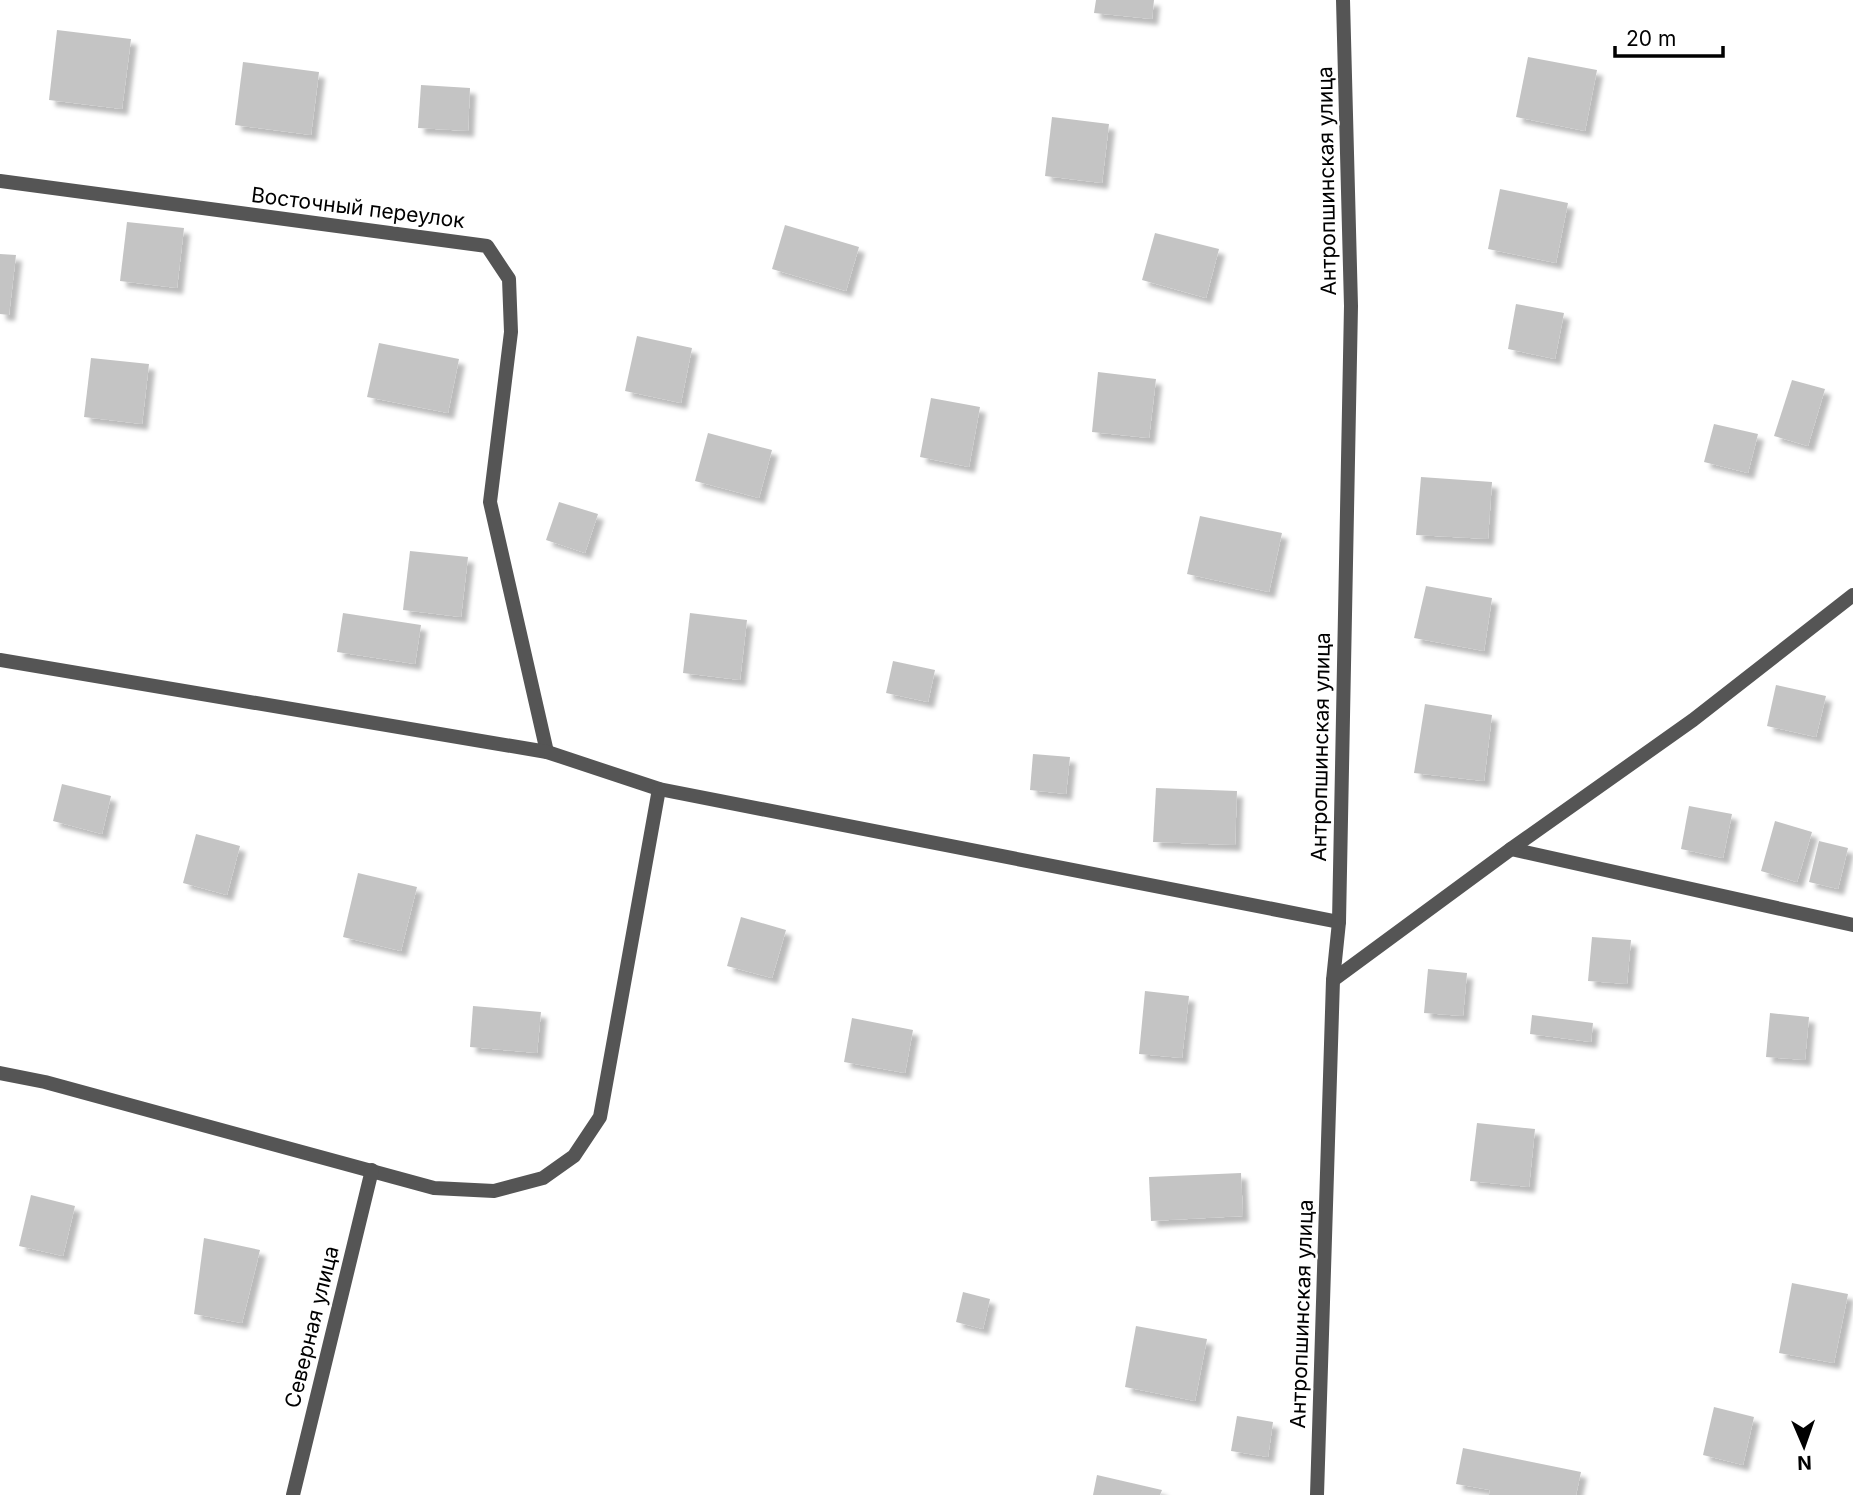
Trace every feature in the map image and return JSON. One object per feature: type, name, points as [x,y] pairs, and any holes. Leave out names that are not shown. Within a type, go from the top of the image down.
[{"type":"street","name":"Антропшинская улица","points":[[1317,1495],[1333,980],[1339,922],[1351,306],[1343,0]]},
{"type":"street","name":"Восточный переулок","points":[[0,181],[487,246],[509,279],[511,331],[490,502],[547,752]]},
{"type":"street","points":[[1333,980],[1693,720],[1853,595]]},
{"type":"street","points":[[0,660],[547,752],[659,789],[1339,922]]},
{"type":"street","points":[[0,1073],[45,1082],[434,1188],[494,1191],[543,1178],[574,1156],[600,1117],[659,789]]},
{"type":"street","points":[[1511,849],[1853,925]]},
{"type":"street","name":"Северная улица","points":[[293,1495],[372,1170]]},
{"type":"building","points":[[1096,0],[1154,0],[1152,19],[1094,13]]},
{"type":"building","points":[[57,30],[131,39],[122,109],[49,100]]},
{"type":"building","points":[[1528,57],[1597,70],[1585,131],[1516,117]]},
{"type":"building","points":[[243,62],[319,72],[311,135],[235,125]]},
{"type":"building","points":[[421,85],[470,88],[468,131],[418,128]]},
{"type":"building","points":[[1052,117],[1109,124],[1102,183],[1045,176]]},
{"type":"building","points":[[1500,189],[1568,203],[1556,263],[1488,249]]},
{"type":"building","points":[[127,222],[184,228],[177,288],[120,281]]},
{"type":"building","points":[[785,225],[859,247],[846,291],[772,269]]},
{"type":"building","points":[[1155,233],[1219,249],[1206,298],[1142,280]]},
{"type":"building","points":[[0,254],[16,255],[9,315],[0,314]]},
{"type":"building","points":[[1516,304],[1564,313],[1555,359],[1508,349]]},
{"type":"building","points":[[637,336],[692,348],[681,403],[625,391]]},
{"type":"building","points":[[379,343],[459,359],[448,413],[367,397]]},
{"type":"building","points":[[91,358],[149,364],[142,424],[84,417]]},
{"type":"building","points":[[1098,372],[1156,379],[1149,438],[1092,432]]},
{"type":"building","points":[[1792,380],[1825,389],[1808,446],[1774,436]]},
{"type":"building","points":[[931,398],[980,407],[969,467],[920,457]]},
{"type":"building","points":[[1714,424],[1758,434],[1748,473],[1704,462]]},
{"type":"building","points":[[708,433],[772,450],[759,498],[695,481]]},
{"type":"building","points":[[1421,477],[1492,482],[1488,539],[1416,535]]},
{"type":"building","points":[[559,502],[598,514],[585,553],[546,540]]},
{"type":"building","points":[[1200,516],[1282,533],[1269,592],[1187,574]]},
{"type":"building","points":[[410,551],[468,557],[461,617],[403,610]]},
{"type":"building","points":[[1426,586],[1492,598],[1484,651],[1414,638]]},
{"type":"building","points":[[343,613],[421,625],[415,664],[337,652]]},
{"type":"building","points":[[690,613],[747,620],[740,680],[683,673]]},
{"type":"building","points":[[893,661],[935,670],[928,702],[886,693]]},
{"type":"building","points":[[1776,685],[1826,696],[1816,737],[1767,726]]},
{"type":"building","points":[[1425,704],[1492,715],[1484,781],[1414,773]]},
{"type":"building","points":[[1033,754],[1070,757],[1066,794],[1030,790]]},
{"type":"building","points":[[62,784],[111,796],[102,834],[53,821]]},
{"type":"building","points":[[1156,788],[1237,791],[1235,845],[1153,842]]},
{"type":"building","points":[[1689,806],[1732,814],[1723,858],[1681,849]]},
{"type":"building","points":[[1775,821],[1812,832],[1797,882],[1761,871]]},
{"type":"building","points":[[196,834],[240,846],[227,895],[183,883]]},
{"type":"building","points":[[1819,841],[1848,848],[1838,889],[1809,882]]},
{"type":"building","points":[[358,873],[417,887],[401,951],[343,937]]},
{"type":"building","points":[[741,917],[786,930],[772,978],[727,966]]},
{"type":"building","points":[[1592,937],[1631,940],[1627,984],[1588,981]]},
{"type":"building","points":[[1428,969],[1467,973],[1463,1016],[1424,1013]]},
{"type":"building","points":[[1145,991],[1189,996],[1182,1058],[1139,1054]]},
{"type":"building","points":[[473,1006],[541,1012],[537,1053],[470,1047]]},
{"type":"building","points":[[1770,1013],[1809,1017],[1805,1060],[1766,1057]]},
{"type":"building","points":[[1532,1015],[1593,1023],[1591,1042],[1530,1034]]},
{"type":"building","points":[[852,1018],[913,1030],[905,1073],[844,1062]]},
{"type":"building","points":[[1477,1123],[1535,1129],[1529,1187],[1470,1181]]},
{"type":"building","points":[[1241,1173],[1243,1216],[1151,1221],[1149,1177]]},
{"type":"building","points":[[31,1195],[75,1206],[63,1256],[19,1246]]},
{"type":"building","points":[[204,1238],[260,1250],[242,1323],[194,1314]]},
{"type":"building","points":[[1792,1283],[1848,1294],[1834,1363],[1779,1353]]},
{"type":"building","points":[[963,1292],[990,1299],[983,1329],[956,1322]]},
{"type":"building","points":[[1136,1326],[1207,1339],[1195,1401],[1125,1387]]},
{"type":"building","points":[[1714,1407],[1754,1417],[1743,1465],[1703,1455]]},
{"type":"building","points":[[1237,1416],[1273,1422],[1268,1457],[1231,1451]]},
{"type":"building","points":[[1463,1448],[1581,1472],[1576,1495],[1489,1495],[1490,1490],[1456,1484]]},
{"type":"building","points":[[1097,1475],[1162,1490],[1160,1495],[1093,1495]]}]
